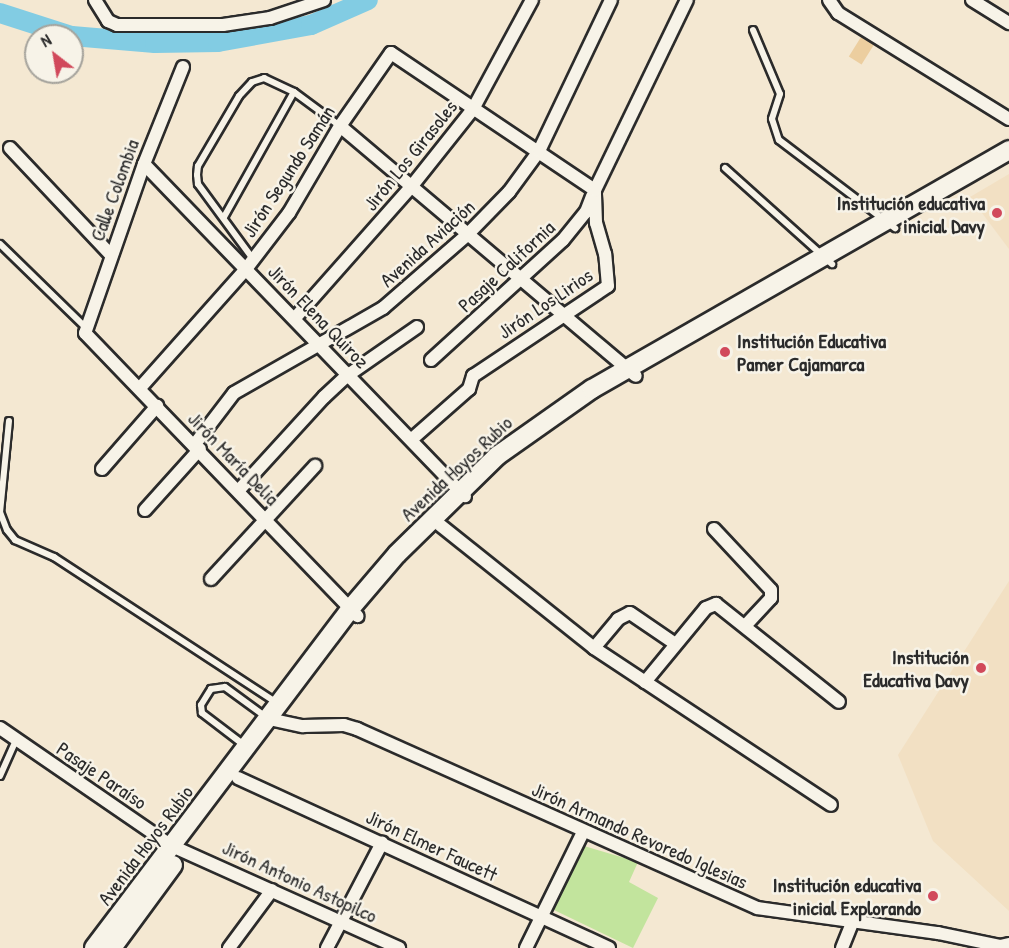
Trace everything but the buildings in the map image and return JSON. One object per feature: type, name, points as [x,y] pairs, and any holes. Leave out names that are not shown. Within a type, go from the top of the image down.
[{"type":"main road","name":"Avenida Hoyos Rubio","points":[[94,948],[238,777],[276,716],[354,613],[463,493],[528,431],[890,224],[1009,150]]},
{"type":"main road","name":"Avenida Hoyos Rubio","points":[[890,224],[1009,162]]},
{"type":"main road","name":"Avenida Hoyos Rubio","points":[[354,613],[440,525],[463,493]]},
{"type":"main road","name":"Avenida Hoyos Rubio","points":[[112,948],[247,747],[276,716]]},
{"type":"street","points":[[95,0],[108,21],[129,25],[223,25],[270,18],[324,0]]},
{"type":"street","name":"Jirón Los Girasoles","points":[[295,318],[411,188],[472,109],[532,0]]},
{"type":"street","name":"Avenida Aviación","points":[[145,510],[197,446],[238,390],[321,345],[399,297],[468,234],[508,192],[539,151],[611,0]]},
{"type":"street","name":"Jirón Los Lirios","points":[[412,439],[468,389],[473,376],[566,316],[609,283],[596,223],[595,190],[687,0]]},
{"type":"street","points":[[829,0],[838,13],[1009,119]]},
{"type":"street","points":[[972,0],[1009,23]]},
{"type":"street","name":"Jirón Segundo Samán","points":[[140,388],[249,264],[289,213],[340,126],[391,53],[472,109]]},
{"type":"street","name":"Calle Colombia","points":[[84,326],[183,67]]},
{"type":"street","points":[[472,109],[595,190]]},
{"type":"street","points":[[340,126],[632,372]]},
{"type":"street","points":[[10,148],[111,255]]},
{"type":"street","name":"Jirón Elena Quiroz","points":[[144,164],[249,264],[348,375],[463,493]]},
{"type":"street","name":"Pasaje California","points":[[430,360],[522,280],[578,225],[595,190]]},
{"type":"street","name":"Jirón María Delia","points":[[84,326],[88,338],[197,446],[354,613]]},
{"type":"street","points":[[239,490],[348,375],[417,327]]},
{"type":"street","points":[[102,469],[157,406]]},
{"type":"street","points":[[211,579],[315,466]]},
{"type":"street","points":[[440,525],[594,648],[831,805]]},
{"type":"street","points":[[714,529],[771,590],[771,598],[746,626]]},
{"type":"street","points":[[645,682],[674,644],[710,605],[721,605],[838,702]]},
{"type":"street","points":[[594,648],[618,619],[630,613],[674,644]]},
{"type":"street","name":"Jirón Armando Revoredo Iglesias","points":[[276,716],[357,729],[757,908],[853,921],[1002,946]]},
{"type":"street","name":"Pasaje Paraíso","points":[[0,728],[179,847]]},
{"type":"street","name":"Jirón Elmer Faucett","points":[[238,777],[609,948]]},
{"type":"street","points":[[526,948],[583,832]]},
{"type":"street","points":[[327,948],[381,843]]},
{"type":"street","name":"Jirón Antonio Astopilco","points":[[179,847],[399,948]]},
{"type":"street","points":[[229,948],[272,890]]},
{"type":"street","points":[[842,948],[853,921]]},
{"type":"lane","points":[[753,30],[780,94],[772,119],[779,140],[890,224]]},
{"type":"lane","points":[[249,264],[224,217],[198,184],[198,166],[239,96],[252,82],[264,78],[294,92],[340,126]]},
{"type":"lane","points":[[224,217],[294,92]]},
{"type":"lane","points":[[725,168],[828,260]]},
{"type":"lane","points":[[0,244],[84,326]]},
{"type":"lane","points":[[9,421],[0,512],[7,530],[15,540],[54,557],[276,716]]},
{"type":"lane","points":[[247,747],[202,713],[201,705],[211,689],[225,687],[276,716]]},
{"type":"lane","points":[[0,776],[16,740]]},
{"type":"shaded area","points":[[1009,174],[1009,249],[970,197]]},
{"type":"shaded area","name":"Institución Educativa Davy","points":[[1009,581],[1009,911],[933,841],[898,755]]},
{"type":"green space","points":[[584,846],[638,862],[629,882],[658,898],[633,948],[554,910]]},
{"type":"waterway","points":[[84,37],[155,43],[218,42],[311,25],[368,0]]},
{"type":"waterway","points":[[0,13],[34,24]]},
{"type":"place","name":"Institución educativa inicial Davy","points":[[997,213]]},
{"type":"place","name":"Institución Educativa Pamer Cajamarca","points":[[725,352]]},
{"type":"place","name":"Institución Educativa Davy","points":[[981,668]]},
{"type":"place","name":"Institución educativa inicial Explorando","points":[[933,896]]}]
